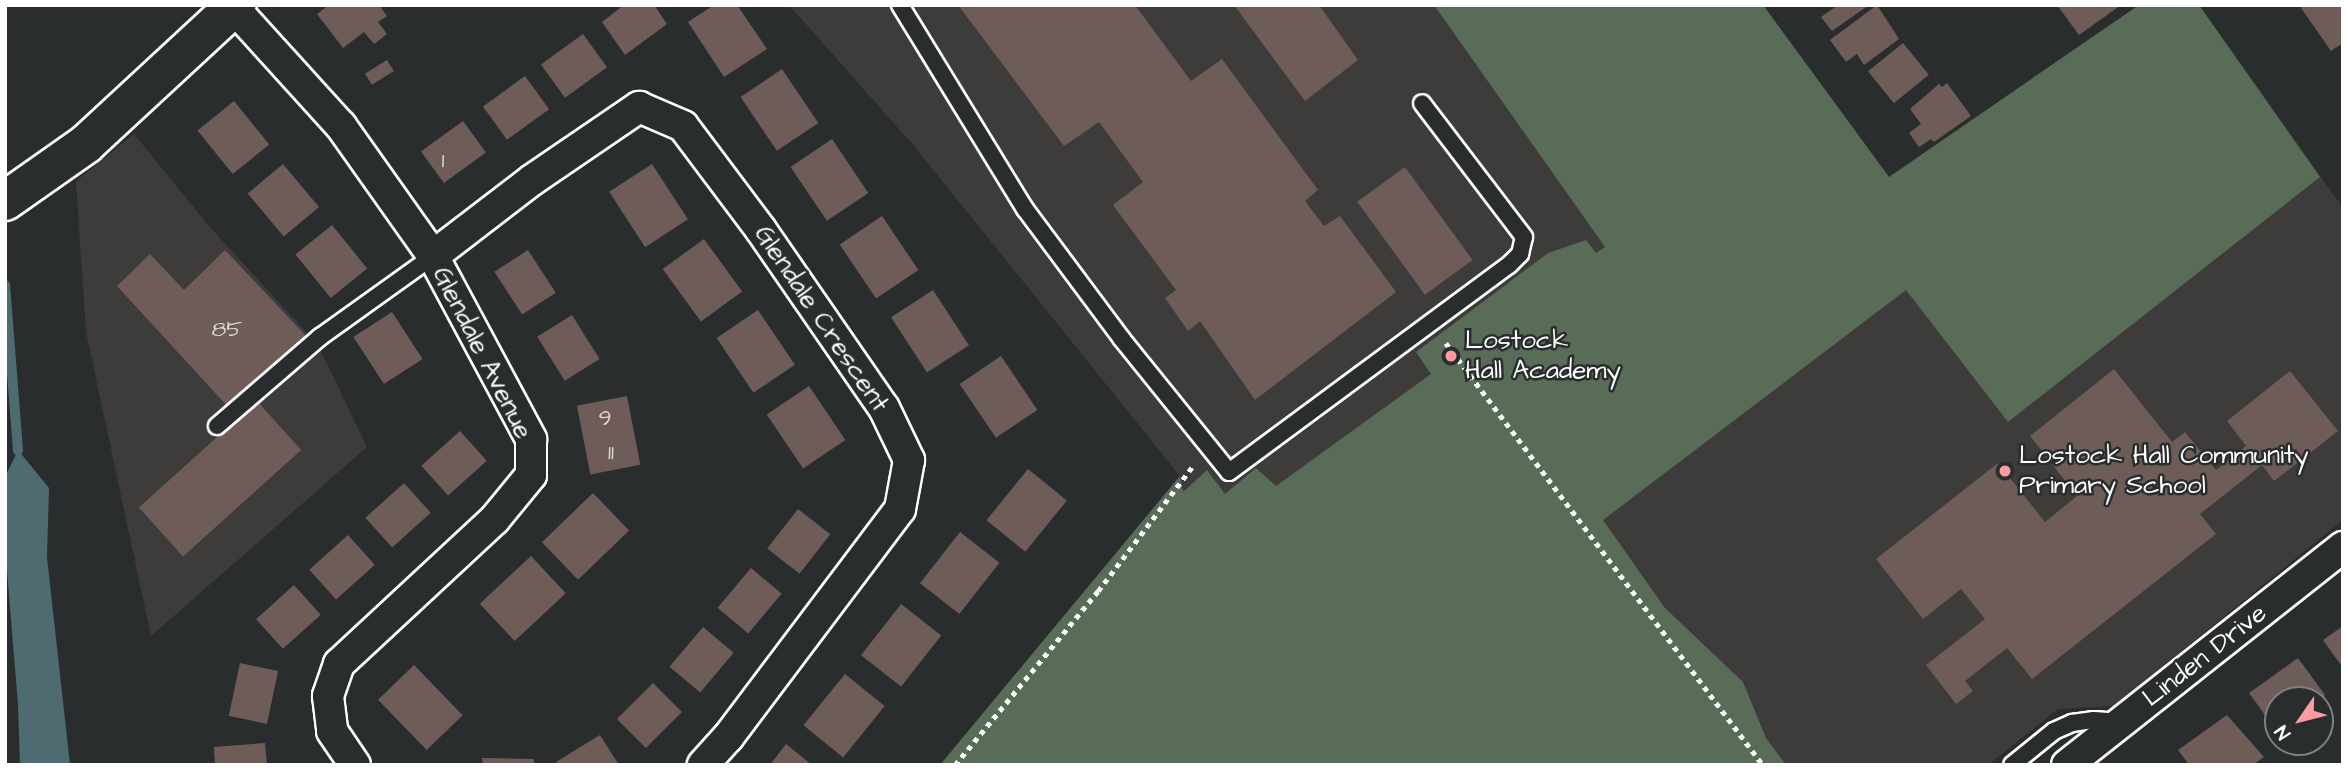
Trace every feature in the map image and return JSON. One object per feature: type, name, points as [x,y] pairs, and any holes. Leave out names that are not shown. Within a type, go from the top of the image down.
[{"type":"street","points":[[5,201],[86,144],[234,6]]},
{"type":"street","name":"Glendale Avenue","points":[[234,6],[341,126],[433,256],[531,439],[531,475],[495,519],[339,664],[328,696],[332,731],[355,765]]},
{"type":"street","name":"Glendale Crescent","points":[[433,256],[532,180],[639,107],[684,126],[769,240],[884,408],[909,460],[900,509],[728,737],[703,765]]},
{"type":"street","name":"Linden Drive","points":[[2067,765],[2343,547]]},
{"type":"lane","points":[[900,5],[1025,209],[1121,338],[1229,472],[1509,265],[1520,254],[1524,237],[1422,103]]},
{"type":"lane","points":[[217,426],[320,337],[433,256]]},
{"type":"lane","points":[[2012,765],[2054,731],[2072,723],[2094,720],[2121,722]]},
{"type":"path","points":[[1430,323],[1763,765]]},
{"type":"path","points":[[955,765],[1098,591],[1209,445]]},
{"type":"shaded area","name":"Lostock Hall Academy","points":[[789,5],[1763,5],[1889,177],[2139,5],[2199,5],[2343,208],[2343,520],[2114,706],[2058,709],[1988,765],[940,765],[1180,476],[914,146]]},
{"type":"shaded area","points":[[134,134],[209,226],[318,345],[367,447],[151,636],[86,332],[76,181]]},
{"type":"green space","name":"Lostock Hall Academy","points":[[1434,5],[1763,5],[1889,177],[2139,5],[2199,5],[2320,177],[2008,422],[1906,290],[1603,520],[1665,608],[1743,682],[1766,738],[1786,765],[940,765],[1180,476],[1183,492],[1207,470],[1225,494],[1256,468],[1276,486],[1431,374],[1416,352],[1548,253],[1586,240],[1596,253],[1605,247]]},
{"type":"water","points":[[18,450],[49,488],[47,557],[70,765],[20,765],[18,705],[5,546],[5,477]]},
{"type":"building","points":[[329,5],[379,5],[387,16],[378,22],[387,34],[374,44],[364,32],[343,48],[317,14]]},
{"type":"building","points":[[624,5],[654,5],[667,24],[625,55],[602,22]]},
{"type":"building","points":[[714,5],[737,5],[767,49],[724,77],[688,22]]},
{"type":"building","points":[[958,5],[1135,5],[1191,81],[1222,59],[1318,190],[1305,201],[1324,226],[1340,216],[1396,292],[1255,400],[1200,321],[1188,331],[1165,298],[1176,290],[1113,205],[1143,182],[1099,122],[1064,146]]},
{"type":"building","points":[[1234,5],[1319,5],[1358,60],[1305,101]]},
{"type":"building","points":[[1838,5],[1869,5],[1832,31],[1821,17]]},
{"type":"building","points":[[1877,5],[1899,39],[1864,65],[1857,54],[1846,62],[1830,40]]},
{"type":"building","points":[[2057,5],[2121,5],[2079,35]]},
{"type":"building","points":[[2305,5],[2343,5],[2343,43],[2331,51],[2301,8]]},
{"type":"building","points":[[583,34],[607,67],[565,98],[541,65]]},
{"type":"building","points":[[1903,43],[1929,75],[1894,103],[1868,71]]},
{"type":"building","points":[[387,60],[394,71],[372,85],[365,74]]},
{"type":"building","points":[[782,69],[818,123],[777,151],[741,97]]},
{"type":"building","points":[[525,76],[549,109],[507,140],[483,107]]},
{"type":"building","points":[[1947,83],[1971,116],[1934,142],[1931,139],[1919,147],[1909,133],[1921,124],[1910,109],[1939,84],[1942,87]]},
{"type":"building","points":[[234,101],[269,145],[233,174],[197,131]]},
{"type":"building","points":[[463,121],[486,153],[444,183],[421,152]]},
{"type":"building","points":[[832,139],[868,193],[827,221],[791,167]]},
{"type":"building","points":[[283,164],[319,207],[284,236],[248,194]]},
{"type":"building","points":[[652,164],[688,219],[645,247],[609,192]]},
{"type":"building","points":[[1405,167],[1473,260],[1425,295],[1357,202]]},
{"type":"building","points":[[882,216],[918,270],[876,298],[840,245]]},
{"type":"building","points":[[332,225],[367,269],[331,298],[295,255]]},
{"type":"building","points":[[704,239],[742,292],[701,322],[663,269]]},
{"type":"building","points":[[225,250],[306,336],[229,408],[117,286],[150,254],[184,290]]},
{"type":"building","points":[[528,250],[556,293],[522,315],[494,272]]},
{"type":"building","points":[[933,290],[969,345],[927,373],[891,317]]},
{"type":"building","points":[[758,310],[795,365],[753,393],[717,338]]},
{"type":"building","points":[[392,312],[422,359],[384,384],[353,337]]},
{"type":"building","points":[[572,315],[600,359],[565,381],[537,337]]},
{"type":"building","points":[[1001,356],[1037,410],[996,438],[960,384]]},
{"type":"building","points":[[2114,369],[2172,442],[2185,432],[2216,470],[2246,446],[2227,421],[2290,371],[2338,431],[2274,481],[2262,465],[2200,514],[2216,534],[2032,679],[2007,648],[1965,681],[1973,691],[1956,704],[1926,665],[1985,619],[1961,589],[1923,619],[1876,559],[1998,463],[2045,522],[2077,496],[2030,436]]},
{"type":"building","points":[[809,386],[845,440],[803,468],[767,415]]},
{"type":"building","points":[[627,396],[640,465],[590,474],[577,406]]},
{"type":"building","points":[[257,401],[301,450],[183,556],[139,507]]},
{"type":"building","points":[[460,431],[487,461],[448,496],[421,466]]},
{"type":"building","points":[[1028,469],[1067,500],[1025,552],[986,520]]},
{"type":"building","points":[[404,483],[431,513],[392,548],[365,518]]},
{"type":"building","points":[[593,493],[629,530],[578,580],[542,542]]},
{"type":"building","points":[[798,509],[830,534],[800,574],[767,548]]},
{"type":"building","points":[[960,532],[999,563],[959,614],[920,583]]},
{"type":"building","points":[[348,535],[375,565],[336,600],[309,570]]},
{"type":"building","points":[[531,556],[566,593],[515,641],[480,604]]},
{"type":"building","points":[[751,568],[782,594],[748,634],[718,608]]},
{"type":"building","points":[[294,585],[321,615],[283,649],[256,619]]},
{"type":"building","points":[[901,604],[941,635],[901,687],[861,655]]},
{"type":"building","points":[[2343,626],[2343,668],[2323,640]]},
{"type":"building","points":[[703,627],[734,653],[700,693],[670,667]]},
{"type":"building","points":[[2298,658],[2318,686],[2264,686],[2264,714],[2249,693]]},
{"type":"building","points":[[240,663],[278,671],[267,724],[229,716]]},
{"type":"building","points":[[414,665],[463,715],[427,750],[378,700]]},
{"type":"building","points":[[845,674],[885,706],[843,757],[803,725]]},
{"type":"building","points":[[653,683],[682,712],[646,748],[617,719]]},
{"type":"building","points":[[2227,715],[2264,757],[2253,765],[2189,765],[2178,750]]},
{"type":"building","points":[[600,735],[619,765],[558,765],[556,762]]},
{"type":"building","points":[[265,743],[267,765],[215,765],[214,747]]},
{"type":"building","points":[[786,744],[812,765],[770,765]]},
{"type":"building","points":[[482,758],[534,759],[534,765],[483,765]]},
{"type":"waterway","points":[[5,285],[18,450]]},
{"type":"place","name":"Lostock Hall Academy","points":[[1451,356]]},
{"type":"place","name":"Lostock Hall Community Primary School","points":[[2005,471]]}]
